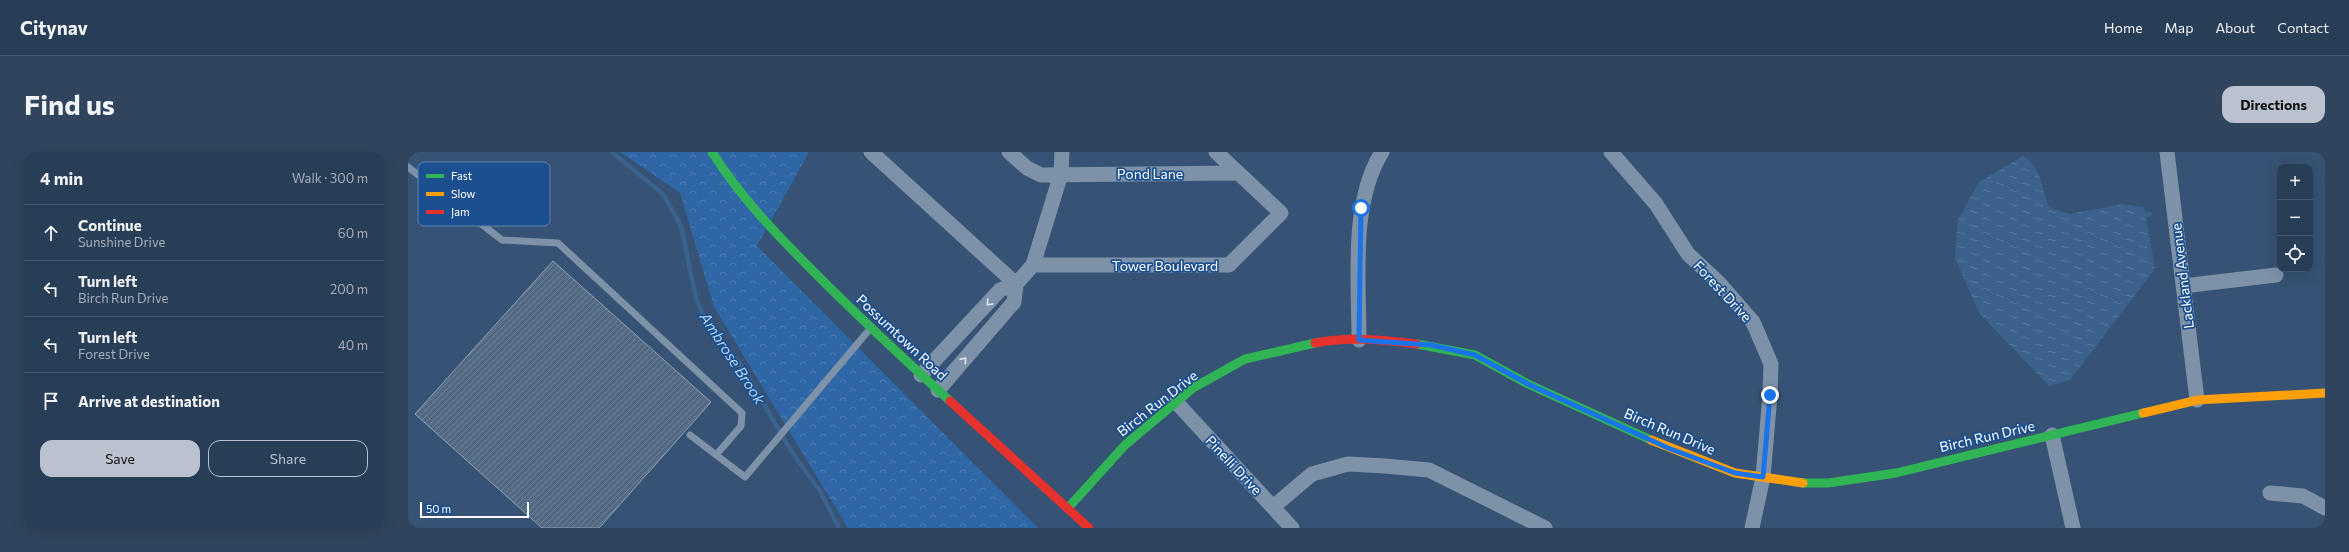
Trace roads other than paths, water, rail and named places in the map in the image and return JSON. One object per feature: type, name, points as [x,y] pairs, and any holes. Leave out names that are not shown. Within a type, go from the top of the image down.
[{"type":"street","name":"Possumtown Road","points":[[712,152],[729,179],[763,222],[870,328],[1089,528]]},
{"type":"street","points":[[871,152],[1016,284]]},
{"type":"street","name":"Pond Lane","points":[[1009,152],[1027,168],[1041,175],[1238,173]]},
{"type":"street","points":[[921,375],[1000,290],[1016,284],[1033,265],[1061,174],[1062,152]]},
{"type":"street","name":"Tower Boulevard","points":[[1033,265],[1230,265],[1281,213],[1216,152]]},
{"type":"street","points":[[1359,340],[1361,208],[1371,169],[1382,152]]},
{"type":"street","name":"Forest Drive","points":[[1611,152],[1656,204],[1688,254],[1719,283],[1753,322],[1771,364],[1763,477]]},
{"type":"street","name":"Lackland Avenue","points":[[2167,152],[2197,400]]},
{"type":"street","points":[[2183,286],[2276,275]]},
{"type":"street","points":[[938,390],[1014,302],[1016,284]]},
{"type":"street","name":"Birch Run Drive","points":[[1068,508],[1125,445],[1193,388],[1245,359],[1329,340],[1359,340],[1431,345],[1475,355],[1528,384],[1668,448],[1735,473],[1796,483],[1836,482],[1896,473],[2197,400],[2325,393]]},
{"type":"street","name":"Pinelli Drive","points":[[1176,402],[1292,528]]},
{"type":"street","points":[[2052,435],[2073,528]]},
{"type":"street","points":[[1273,507],[1312,474],[1348,464],[1386,466],[1429,470],[1545,528]]},
{"type":"street","points":[[1752,528],[1763,477]]},
{"type":"street","points":[[2270,493],[2302,496],[2325,508]]},
{"type":"lane","points":[[408,167],[418,175]]},
{"type":"lane","points":[[484,226],[502,240],[558,243],[742,413],[741,426],[716,455]]},
{"type":"lane","points":[[690,435],[745,478],[870,328]]},
{"type":"water","points":[[2023,156],[2029,160],[2037,172],[2049,207],[2069,214],[2123,204],[2144,207],[2155,269],[2070,380],[2049,386],[1979,313],[1955,258],[1958,220],[1979,182]]},
{"type":"waterway","name":"Ambrose Brook","points":[[612,152],[663,194],[681,226],[696,298],[707,324],[742,367],[793,454],[820,491],[839,528]]},
{"type":"waterway","points":[[2141,216],[2150,214]]}]
